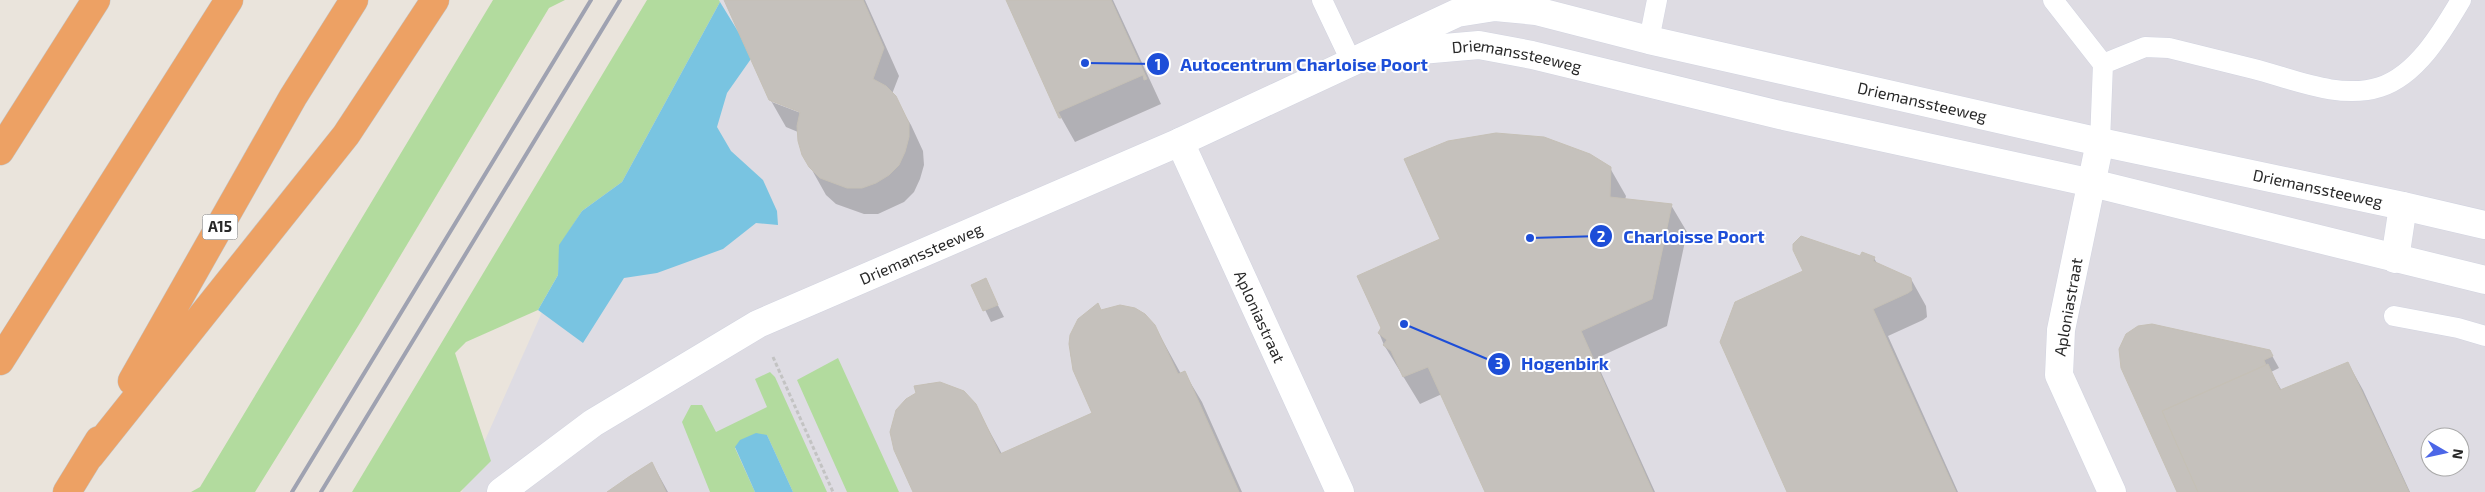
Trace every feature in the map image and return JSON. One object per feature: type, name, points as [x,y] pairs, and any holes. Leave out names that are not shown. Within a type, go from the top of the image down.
[{"type":"highway","points":[[0,151],[96,0]]},
{"type":"highway","points":[[0,361],[228,0]]},
{"type":"highway","name":"A15","points":[[67,492],[90,456],[293,97],[354,0]]},
{"type":"highway","name":"A15","points":[[90,456],[346,135],[435,0]]},
{"type":"main road","name":"Driemanssteeweg","points":[[501,492],[593,423],[758,324],[1180,142],[1457,13],[1495,7],[1536,11],[1648,40],[2100,142],[2485,225]]},
{"type":"main road","name":"Driemanssteeweg","points":[[1358,58],[1479,45],[1784,116],[2092,183],[2485,280]]},
{"type":"main road","name":"Aploniastraat","points":[[1180,142],[1340,492]]},
{"type":"main road","name":"Aploniastraat","points":[[2100,142],[2061,330],[2058,375],[2112,492]]},
{"type":"main road","points":[[2395,259],[2403,206]]},
{"type":"lane","points":[[1322,0],[1358,58]]},
{"type":"lane","points":[[1648,40],[1657,0]]},
{"type":"lane","points":[[2053,0],[2103,64],[2100,142]]},
{"type":"lane","points":[[2103,64],[2145,47],[2170,48],[2320,87],[2355,92],[2381,87],[2406,72],[2445,27],[2461,0]]},
{"type":"lane","points":[[2394,316],[2458,328],[2485,336]]},
{"type":"path","points":[[758,324],[834,492]]},
{"type":"shaded area","points":[[689,0],[2485,0],[2485,492],[462,492],[664,38]]},
{"type":"green space","points":[[493,0],[565,0],[549,8],[360,323],[255,492],[191,492],[200,487]]},
{"type":"green space","points":[[647,0],[719,0],[720,2],[622,182],[582,211],[560,245],[558,275],[538,310],[466,342],[455,353],[491,461],[460,492],[352,492]]},
{"type":"green space","points":[[838,358],[899,492],[847,492],[797,380]]},
{"type":"green space","points":[[770,372],[775,377],[827,492],[793,492],[767,435],[735,448],[755,492],[710,492],[682,422],[691,405],[702,405],[716,432],[767,407],[755,379]]},
{"type":"water","points":[[720,2],[753,56],[727,93],[717,127],[731,151],[763,180],[777,211],[778,225],[756,223],[723,249],[657,273],[624,278],[583,343],[538,310],[558,275],[559,245],[582,211],[622,182]]},
{"type":"water","points":[[756,433],[767,435],[793,492],[755,492],[735,447],[740,440]]},
{"type":"building","points":[[724,0],[863,0],[884,48],[873,79],[886,86],[896,96],[909,123],[909,137],[905,152],[899,165],[889,175],[876,183],[862,188],[847,188],[820,178],[809,167],[802,155],[798,141],[797,126],[800,112],[769,100]]},
{"type":"building","points":[[1006,0],[1111,0],[1147,79],[1144,80],[1143,75],[1058,112],[1061,118],[1059,118]]},
{"type":"building","points":[[1496,133],[1544,137],[1590,154],[1611,167],[1610,197],[1672,204],[1652,299],[1581,331],[1653,492],[1485,492],[1428,367],[1403,377],[1391,351],[1383,345],[1387,340],[1378,333],[1381,328],[1357,276],[1440,239],[1404,159],[1448,141]]},
{"type":"building","points":[[1801,236],[1860,256],[1862,252],[1875,257],[1873,261],[1911,278],[1912,290],[1873,309],[1956,492],[1787,492],[1720,342],[1735,302],[1803,271],[1793,250],[1793,244]]},
{"type":"building","points":[[986,278],[998,305],[983,311],[971,285]]},
{"type":"building","points":[[1098,303],[1101,310],[1120,305],[1135,308],[1145,314],[1155,325],[1178,374],[1185,371],[1239,492],[913,492],[894,450],[890,432],[896,410],[906,399],[916,393],[914,386],[940,382],[964,391],[976,404],[1000,454],[1092,413],[1073,370],[1069,344],[1070,335],[1078,319]]},
{"type":"building","points":[[2152,324],[2270,350],[2273,356],[2264,360],[2266,365],[2162,411],[2198,492],[2177,492],[2121,368],[2119,349],[2126,334],[2138,326]]},
{"type":"building","points":[[2348,362],[2409,492],[2198,492],[2162,411],[2268,364],[2280,390]]},
{"type":"building","points":[[652,462],[666,492],[607,492],[630,476]]},
{"type":"railway","points":[[292,492],[591,0]]},
{"type":"railway","points":[[321,492],[620,0]]},
{"type":"place","name":"Autocentrum Charloise Poort","points":[[1085,63]]},
{"type":"place","name":"Charloisse Poort","points":[[1530,238]]},
{"type":"place","name":"Hogenbirk","points":[[1404,324]]}]
